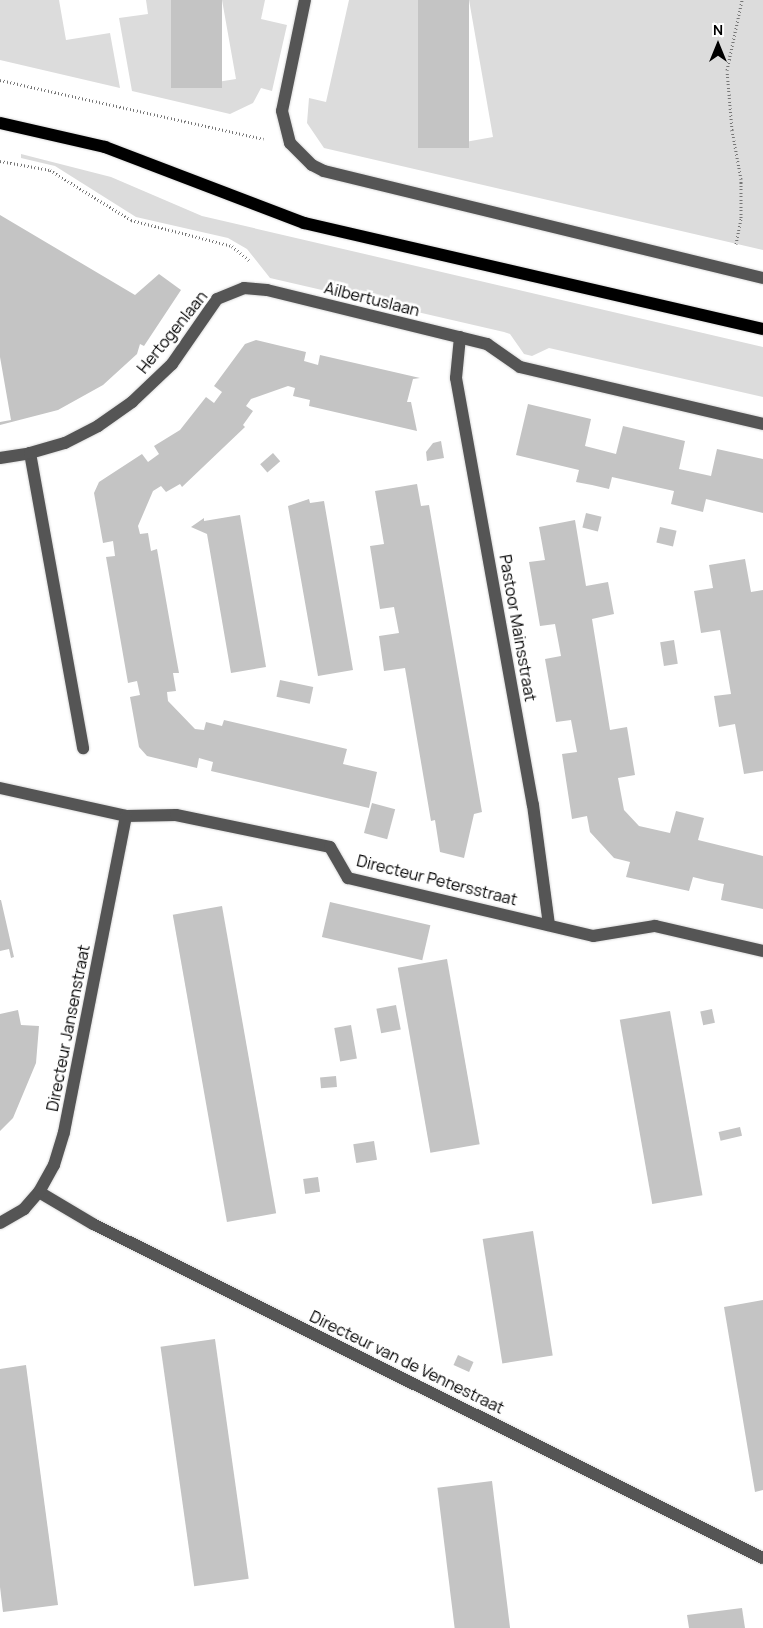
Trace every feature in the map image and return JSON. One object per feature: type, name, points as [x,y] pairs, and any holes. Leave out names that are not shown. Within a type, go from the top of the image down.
[{"type":"main road","points":[[0,123],[105,147],[304,223],[763,329]]},
{"type":"street","points":[[305,0],[282,111],[290,143],[300,155],[324,171],[763,278]]},
{"type":"street","name":"Hertogenlaan","points":[[0,458],[30,454],[65,443],[98,426],[132,402],[172,364],[217,299],[244,288],[267,290]]},
{"type":"street","name":"Ailbertuslaan","points":[[267,290],[487,344],[520,367],[763,424]]},
{"type":"street","name":"Pastoor Mainsstraat","points":[[460,338],[456,378],[533,805],[549,925]]},
{"type":"street","points":[[30,454],[83,748]]},
{"type":"street","name":"Directeur Petersstraat","points":[[0,788],[126,816],[176,815],[330,847],[348,878],[593,936],[655,926],[763,951]]},
{"type":"street","name":"Directeur Jansenstraat","points":[[0,1223],[24,1209],[39,1192],[54,1166],[64,1132],[126,816]]},
{"type":"street","name":"Directeur van de Vennestraat","points":[[39,1192],[101,1228],[763,1558]]},
{"type":"path","points":[[731,271],[741,218],[741,179],[732,130],[727,70],[742,0]]},
{"type":"path","points":[[0,80],[252,138],[290,143]]},
{"type":"path","points":[[0,161],[50,170],[131,220],[232,246],[248,258],[267,290]]},
{"type":"shaded area","points":[[0,0],[59,0],[66,40],[110,33],[120,88],[0,60]]},
{"type":"shaded area","points":[[146,0],[171,0],[186,87],[236,79],[222,0],[265,0],[261,19],[287,25],[272,91],[261,88],[253,103],[230,114],[132,91],[119,18],[148,14]]},
{"type":"shaded area","points":[[349,0],[418,0],[443,146],[493,137],[469,0],[763,0],[763,250],[324,148],[307,123],[309,98],[326,102]]},
{"type":"shaded area","points":[[21,154],[111,177],[202,216],[763,347],[763,397],[549,348],[532,356],[524,354],[510,334],[504,332],[270,278],[247,249],[228,238],[136,217],[55,166],[21,158]]},
{"type":"building","points":[[171,0],[222,0],[222,88],[171,88]]},
{"type":"building","points":[[418,0],[469,0],[469,148],[418,148]]},
{"type":"building","points":[[0,215],[135,295],[159,274],[181,290],[144,346],[140,344],[137,354],[103,385],[58,410],[0,425],[0,422],[11,420],[0,357]]},
{"type":"building","points":[[256,340],[306,352],[304,361],[318,365],[320,355],[420,378],[413,379],[407,402],[411,402],[417,431],[309,406],[310,400],[293,396],[295,388],[288,386],[251,399],[246,406],[253,411],[243,425],[245,427],[182,487],[180,484],[166,492],[161,486],[153,491],[138,526],[140,534],[148,533],[151,551],[157,549],[179,673],[173,673],[176,691],[167,692],[168,701],[195,729],[204,730],[206,722],[222,726],[224,720],[347,749],[343,764],[377,772],[369,808],[211,771],[213,762],[199,758],[197,768],[147,756],[139,747],[130,697],[140,695],[137,681],[128,683],[106,557],[115,556],[113,541],[103,543],[94,493],[99,482],[142,454],[148,462],[159,454],[154,446],[180,430],[206,397],[214,403],[222,392],[214,386],[245,344]]},
{"type":"building","points":[[528,404],[591,419],[585,446],[616,454],[623,426],[685,441],[679,469],[711,476],[717,449],[763,459],[763,513],[706,499],[703,512],[671,504],[674,491],[612,477],[609,489],[576,482],[579,470],[516,455]]},
{"type":"building","points":[[441,441],[444,458],[427,461],[426,452],[433,443]]},
{"type":"building","points":[[273,453],[280,461],[267,472],[260,464]]},
{"type":"building","points":[[417,484],[421,506],[429,505],[482,812],[474,814],[464,858],[440,852],[435,820],[431,821],[405,668],[384,671],[379,636],[399,633],[394,607],[380,609],[370,546],[384,544],[375,491]]},
{"type":"building","points":[[309,499],[310,503],[324,501],[353,670],[318,676],[288,506]]},
{"type":"building","points":[[586,513],[602,517],[598,531],[582,528]]},
{"type":"building","points":[[240,515],[266,667],[231,673],[207,534],[191,527],[204,518],[204,521]]},
{"type":"building","points":[[575,520],[586,586],[608,582],[614,614],[592,619],[610,730],[627,727],[635,775],[618,778],[624,810],[639,826],[670,833],[676,811],[704,818],[698,840],[763,856],[763,909],[721,900],[724,884],[693,877],[689,891],[626,877],[630,862],[614,858],[590,832],[587,816],[572,819],[562,754],[577,752],[571,720],[556,722],[545,659],[561,656],[555,624],[540,626],[529,562],[545,560],[539,527]]},
{"type":"building","points":[[660,527],[677,531],[673,546],[656,543]]},
{"type":"building","points":[[745,559],[751,592],[763,590],[763,771],[744,774],[735,724],[719,727],[714,696],[731,694],[720,630],[701,633],[694,591],[713,588],[709,565]]},
{"type":"building","points":[[674,640],[678,664],[664,666],[660,642]]},
{"type":"building","points":[[280,680],[313,687],[310,704],[276,697]]},
{"type":"building","points":[[372,803],[395,809],[387,839],[364,833]]},
{"type":"building","points":[[0,900],[14,957],[11,958],[9,949],[0,951]]},
{"type":"building","points":[[330,902],[430,925],[422,960],[322,937]]},
{"type":"building","points":[[222,906],[276,1213],[227,1222],[173,915]]},
{"type":"building","points":[[447,959],[480,1144],[430,1153],[398,968]]},
{"type":"building","points":[[396,1005],[401,1030],[381,1033],[376,1009]]},
{"type":"building","points":[[712,1009],[715,1023],[703,1025],[700,1011]]},
{"type":"building","points":[[18,1010],[21,1025],[39,1026],[36,1063],[13,1118],[0,1131],[0,1014]]},
{"type":"building","points":[[670,1011],[702,1195],[652,1204],[620,1020]]},
{"type":"building","points":[[351,1025],[357,1058],[340,1061],[334,1028]]},
{"type":"building","points":[[336,1076],[337,1087],[321,1088],[320,1077]]},
{"type":"building","points":[[740,1127],[742,1136],[721,1141],[719,1132]]},
{"type":"building","points":[[374,1141],[377,1160],[356,1163],[353,1144]]},
{"type":"building","points":[[318,1177],[320,1192],[305,1194],[303,1179]]},
{"type":"building","points":[[533,1231],[553,1355],[502,1363],[483,1239]]},
{"type":"building","points":[[763,1300],[763,1490],[755,1492],[724,1307]]},
{"type":"building","points":[[215,1339],[249,1579],[194,1586],[161,1347]]},
{"type":"building","points":[[458,1355],[474,1362],[469,1372],[454,1365]]},
{"type":"building","points":[[26,1365],[58,1605],[3,1612],[0,1587],[0,1369]]},
{"type":"building","points":[[492,1481],[510,1628],[455,1628],[437,1488]]},
{"type":"building","points":[[742,1608],[745,1628],[689,1628],[687,1615]]}]
